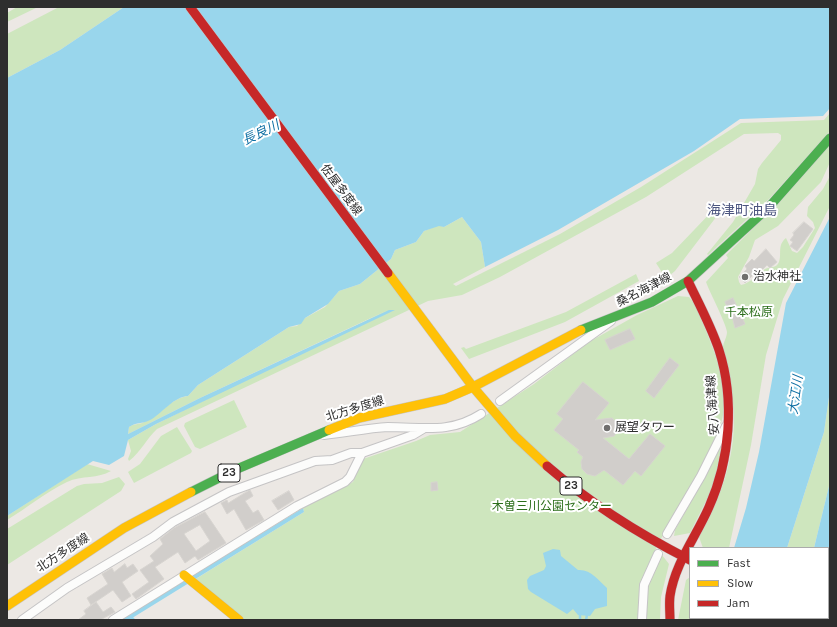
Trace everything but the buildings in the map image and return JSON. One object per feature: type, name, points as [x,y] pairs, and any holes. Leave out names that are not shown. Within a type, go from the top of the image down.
[{"type":"main road","name":"佐屋多度線","points":[[190,7],[473,387]]},
{"type":"main road","name":"桑名海津線","points":[[473,387],[586,328],[652,302],[688,281],[769,207],[830,138]]},
{"type":"main road","name":"安八海津線","points":[[688,281],[711,331],[722,362],[728,422],[727,444],[717,488],[692,547]]},
{"type":"main road","name":"北方多度線","points":[[7,606],[131,524],[204,485],[307,438],[359,418],[445,399],[473,387]]},
{"type":"main road","name":"23","points":[[473,387],[529,450],[585,498],[637,531],[687,558]]},
{"type":"main road","name":"安八海津線","points":[[670,620],[670,596],[675,575],[687,558]]},
{"type":"main road","points":[[188,578],[239,620]]},
{"type":"street","points":[[500,402],[614,318]]},
{"type":"street","points":[[307,438],[387,427],[447,429],[467,423],[481,414]]},
{"type":"street","points":[[667,534],[701,476],[728,422]]},
{"type":"street","points":[[22,620],[67,588],[153,537],[173,522],[229,492],[315,461],[332,460],[351,453],[362,453],[413,436],[423,429]]},
{"type":"street","points":[[113,620],[188,578],[297,506],[345,482],[350,477],[362,453]]},
{"type":"street","points":[[642,620],[644,585],[658,554]]},
{"type":"green space","points":[[17,7],[38,7],[7,22],[7,13]]},
{"type":"green space","points":[[59,7],[124,7],[60,50],[7,78],[7,34]]},
{"type":"green space","points":[[830,113],[830,131],[769,199],[708,255],[707,254],[733,222],[755,184],[758,169],[781,140],[781,135],[778,133],[744,134],[646,197],[500,277],[462,295],[428,301],[157,429],[140,450],[129,461],[128,459],[131,451],[128,440],[156,424],[388,310],[200,398],[128,434],[129,427],[150,419],[171,403],[182,397],[188,396],[198,385],[289,327],[297,326],[305,318],[325,307],[339,291],[360,284],[391,259],[395,250],[416,242],[424,231],[439,225],[444,227],[462,217],[481,242],[485,267],[453,284],[456,286],[560,234],[641,187],[741,123],[824,120]]},
{"type":"green space","name":"千本松原","points":[[830,145],[830,162],[821,182],[778,226],[755,240],[749,257],[738,277],[741,285],[745,284],[765,269],[776,266],[780,259],[780,250],[783,241],[786,238],[792,251],[797,253],[803,247],[815,228],[813,222],[807,216],[808,207],[823,189],[830,176],[830,206],[783,299],[766,355],[751,445],[729,547],[703,547],[699,537],[707,523],[724,480],[731,450],[734,419],[732,393],[723,350],[727,332],[706,282],[728,258],[726,255],[779,203]]},
{"type":"green space","points":[[717,206],[720,208],[720,212],[675,271],[669,276],[665,277],[656,263],[672,253]]},
{"type":"green space","points":[[636,274],[639,281],[565,322],[469,359],[461,348],[464,347],[466,349],[566,312]]},
{"type":"green space","name":"木曽三川公園センター","points":[[678,296],[689,297],[695,304],[719,368],[724,394],[724,408],[721,424],[701,470],[654,552],[640,596],[638,620],[243,620],[194,580],[304,512],[303,508],[353,482],[359,465],[363,459],[430,435],[460,432],[534,384],[589,342],[637,315]]},
{"type":"green space","points":[[830,390],[830,482],[814,547],[787,547],[824,432]]},
{"type":"green space","points":[[234,400],[247,427],[200,449],[195,447],[184,426],[185,423]]},
{"type":"green space","points":[[177,427],[192,451],[191,453],[134,483],[128,472],[140,464],[161,436]]},
{"type":"green space","points":[[723,439],[714,485],[690,533],[674,536],[675,530],[715,459]]},
{"type":"green space","points":[[87,464],[111,471],[101,475],[78,478],[67,482],[52,490],[7,520],[7,516]]},
{"type":"green space","points":[[119,477],[125,484],[121,491],[7,565],[7,529],[77,486],[102,483]]},
{"type":"green space","points":[[662,555],[669,564],[661,597],[660,620],[645,620],[647,587]]},
{"type":"green space","points":[[689,578],[689,619],[707,620],[678,620],[686,580]]},
{"type":"green space","points":[[764,619],[798,619],[798,620]]},
{"type":"water","name":"長良川","points":[[124,7],[830,7],[830,108],[823,116],[740,119],[694,151],[558,230],[485,267],[481,242],[462,217],[444,227],[439,226],[424,231],[416,242],[395,250],[391,259],[360,284],[339,291],[328,304],[305,318],[301,324],[289,327],[198,385],[188,396],[178,399],[152,419],[129,427],[128,434],[200,398],[389,310],[395,310],[156,424],[128,440],[124,456],[109,465],[93,461],[7,516],[7,78],[60,50]]},
{"type":"water","name":"大江川","points":[[830,217],[830,390],[824,432],[787,547],[734,547],[746,508],[759,452],[786,303]]},
{"type":"water","points":[[830,482],[830,620],[798,620],[829,619],[829,547],[814,547]]},
{"type":"water","points":[[303,508],[304,512],[129,620],[119,620]]},
{"type":"water","points":[[553,549],[560,550],[561,556],[578,570],[591,573],[607,588],[607,606],[595,609],[590,616],[578,615],[573,609],[567,614],[528,589],[527,580],[530,576],[544,570],[546,566],[543,553]]},
{"type":"water","points":[[712,619],[764,619],[763,620]]},
{"type":"waterway","points":[[580,615],[580,620]]},
{"type":"waterway","points":[[586,620],[587,615]]},
{"type":"traffic: fast","points":[[581,330],[652,302],[688,281],[769,207],[830,138]]},
{"type":"traffic: fast","points":[[191,492],[237,469],[329,430]]},
{"type":"traffic: slow","points":[[388,273],[473,387],[581,330]]},
{"type":"traffic: slow","points":[[329,430],[359,418],[445,399],[473,387],[515,436],[547,466]]},
{"type":"traffic: slow","points":[[7,606],[124,528],[191,492]]},
{"type":"traffic: slow","points":[[184,575],[239,620]]},
{"type":"traffic: jam","points":[[190,7],[388,273]]},
{"type":"traffic: jam","points":[[670,620],[670,599],[676,572],[704,518],[716,489],[722,470],[728,430],[727,389],[719,350],[709,324],[688,281]]},
{"type":"traffic: jam","points":[[547,466],[598,506],[616,518],[652,540],[689,559]]},
{"type":"place","name":"治水神社","points":[[745,277]]},
{"type":"place","name":"展望タワー","points":[[607,428]]},
{"type":"district","name":"海津町油島","points":[[742,211]]}]
